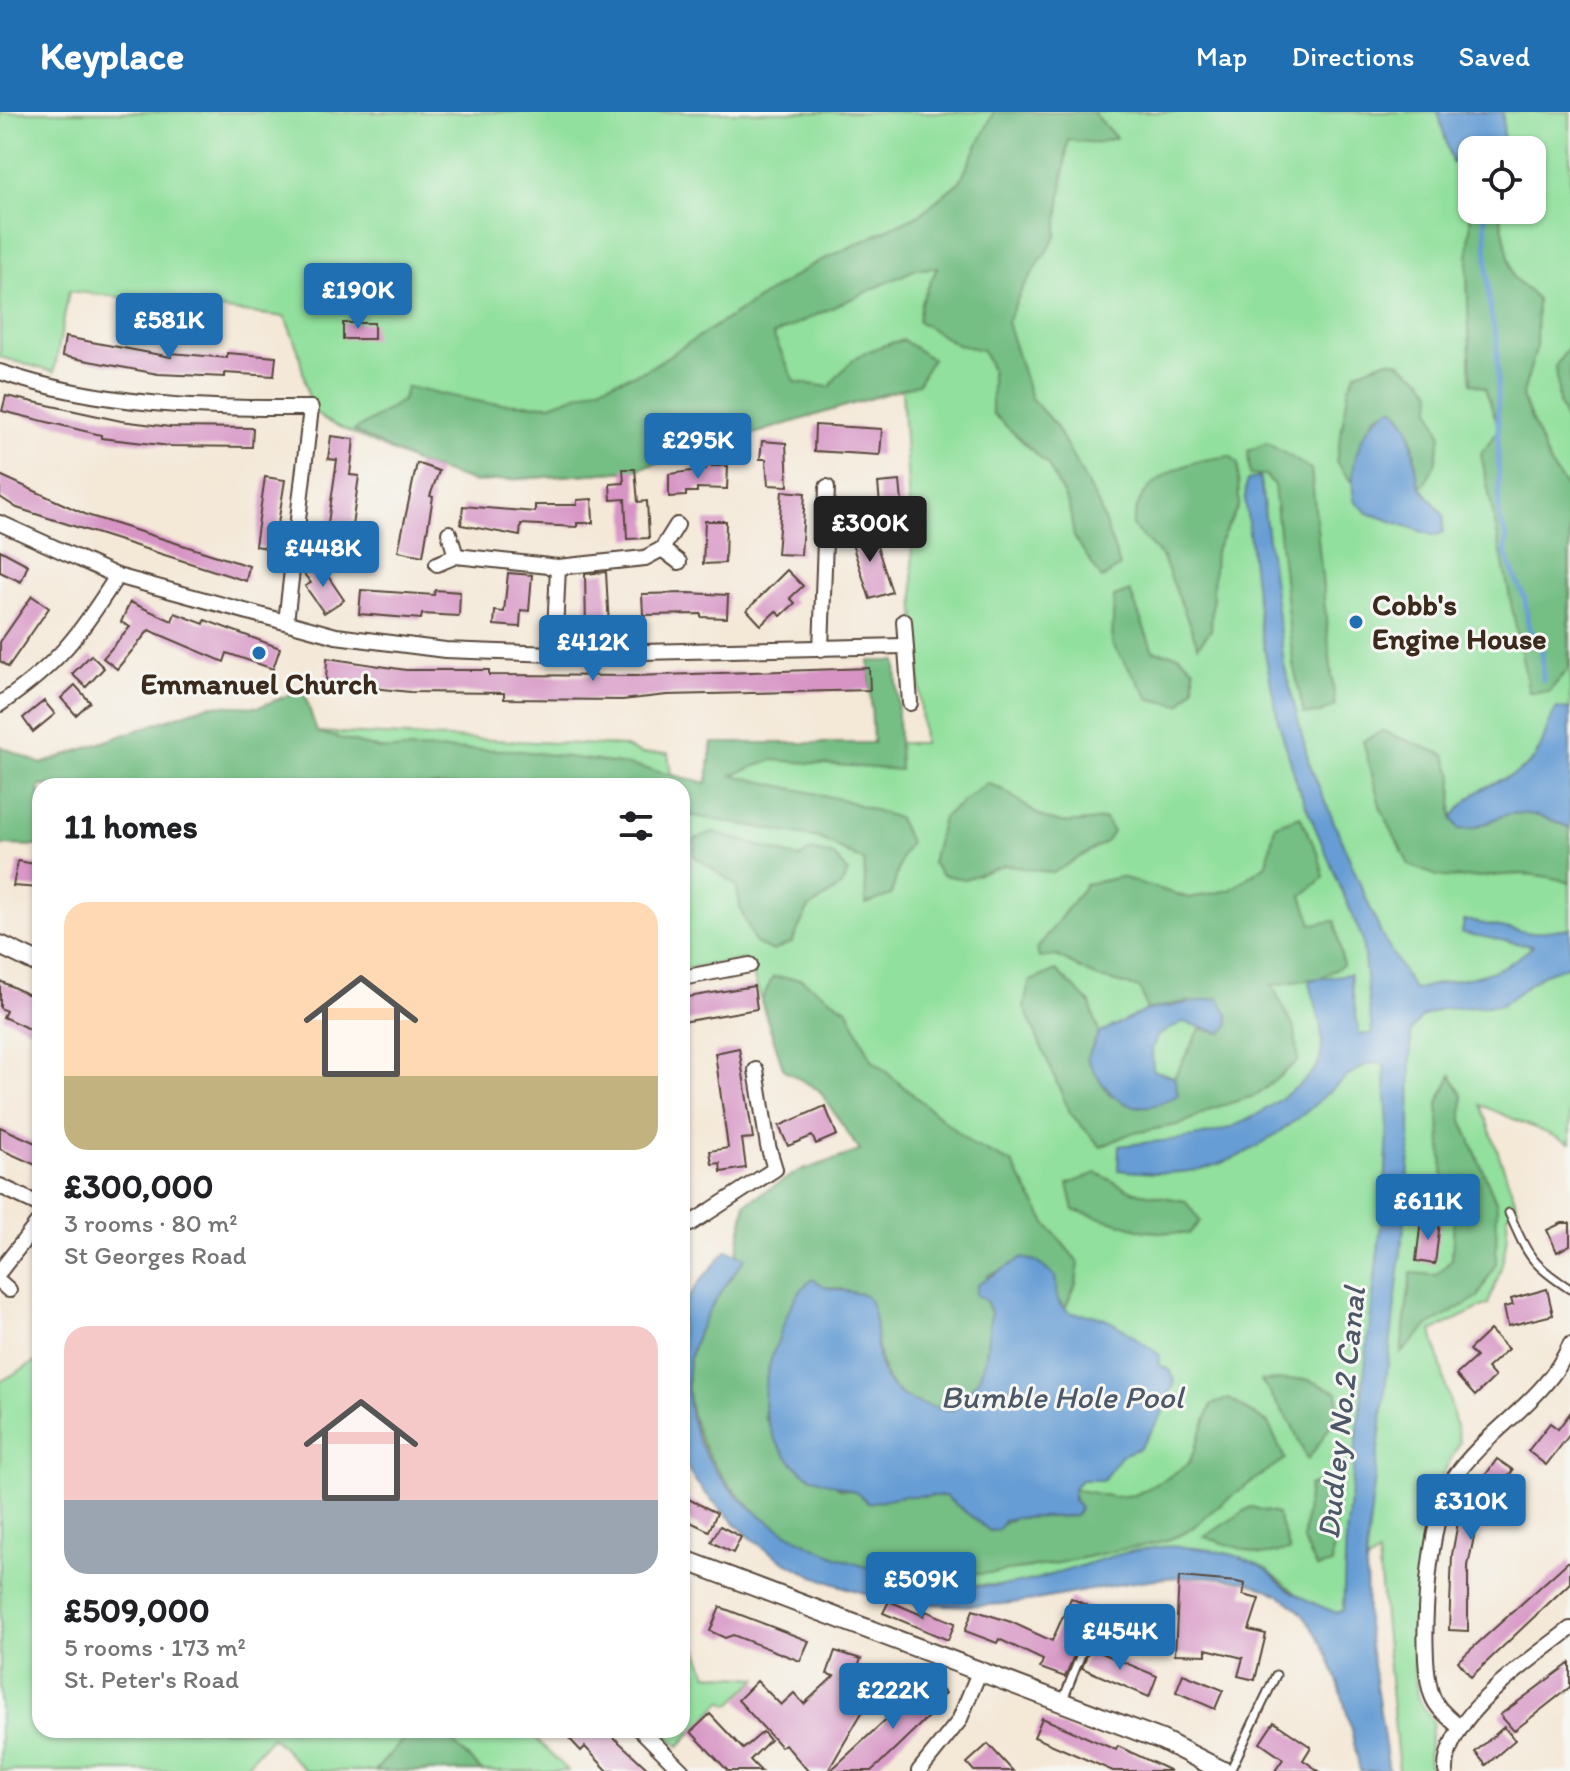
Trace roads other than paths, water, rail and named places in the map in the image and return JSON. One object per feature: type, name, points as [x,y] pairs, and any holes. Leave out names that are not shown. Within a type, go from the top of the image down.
[{"type":"street","points":[[0,372],[102,398],[236,409],[311,408],[286,622]]},
{"type":"street","points":[[821,649],[827,487]]},
{"type":"street","points":[[826,516],[867,511]]},
{"type":"street","points":[[0,523],[117,576],[336,636],[445,650],[554,654],[903,646]]},
{"type":"street","points":[[437,564],[456,556],[558,567],[645,558],[662,549],[677,525]]},
{"type":"street","points":[[449,533],[456,556]]},
{"type":"street","points":[[662,549],[679,562]]},
{"type":"street","points":[[554,654],[558,567]]},
{"type":"street","points":[[0,704],[33,681],[79,637],[117,576]]},
{"type":"street","points":[[904,621],[903,646],[910,703]]},
{"type":"street","points":[[0,945],[32,960]]},
{"type":"street","points":[[690,976],[750,965]]},
{"type":"street","points":[[690,1224],[775,1169],[768,1146],[756,1070]]},
{"type":"street","points":[[0,1186],[32,1201]]},
{"type":"street","points":[[0,1271],[32,1230]]},
{"type":"street","points":[[1459,1727],[1437,1708],[1429,1688],[1426,1641],[1436,1519],[1451,1481],[1467,1459],[1559,1370],[1570,1345]]},
{"type":"street","points":[[690,1562],[1162,1740],[1223,1771]]},
{"type":"street","points":[[1446,1771],[1446,1757],[1459,1727],[1498,1688],[1570,1629]]},
{"type":"street","points":[[924,1769],[959,1721],[980,1670]]},
{"type":"street","points":[[649,1738],[682,1771]]},
{"type":"lane","points":[[1509,1213],[1528,1256],[1550,1279],[1570,1289]]},
{"type":"lane","points":[[1063,1702],[1092,1626],[1153,1624]]},
{"type":"lane","points":[[1230,1771],[1276,1675]]},
{"type":"water","points":[[1438,112],[1503,112],[1504,136],[1458,136],[1458,163],[1452,163]]},
{"type":"water","points":[[1394,407],[1409,427],[1419,485],[1444,515],[1443,532],[1435,536],[1368,513],[1354,500],[1353,474],[1359,446],[1373,422]]},
{"type":"water","points":[[1260,477],[1284,664],[1309,763],[1382,936],[1414,990],[1488,973],[1533,946],[1462,933],[1464,920],[1531,933],[1570,928],[1570,965],[1542,975],[1502,1005],[1441,1009],[1422,1017],[1411,1031],[1410,1155],[1404,1227],[1366,1554],[1367,1626],[1389,1771],[1360,1771],[1343,1699],[1325,1649],[1297,1609],[1279,1595],[1251,1584],[1222,1578],[1190,1577],[1126,1583],[997,1604],[957,1605],[876,1596],[837,1585],[800,1569],[766,1549],[713,1502],[690,1472],[690,1396],[692,1422],[713,1466],[746,1503],[789,1534],[838,1557],[890,1574],[942,1583],[989,1586],[1038,1579],[1135,1551],[1159,1547],[1205,1549],[1257,1564],[1302,1597],[1337,1613],[1343,1610],[1346,1535],[1385,1189],[1388,1129],[1384,1065],[1366,1065],[1355,1071],[1281,1131],[1239,1156],[1197,1170],[1148,1173],[1118,1170],[1119,1146],[1188,1138],[1226,1129],[1265,1110],[1306,1079],[1315,1069],[1322,1049],[1319,1019],[1309,980],[1350,974],[1359,1034],[1372,1034],[1362,938],[1298,787],[1278,720],[1260,627],[1245,498],[1247,480]]},
{"type":"water","points":[[1557,708],[1570,710],[1570,828],[1546,818],[1519,813],[1502,816],[1476,827],[1459,829],[1452,818],[1469,799],[1518,772],[1533,760]]},
{"type":"water","points":[[1218,998],[1228,1014],[1229,1025],[1222,1033],[1183,1022],[1157,1036],[1152,1051],[1153,1070],[1174,1077],[1178,1095],[1162,1103],[1135,1106],[1123,1102],[1103,1085],[1087,1058],[1099,1033],[1147,1010]]},
{"type":"water","points":[[727,1250],[745,1258],[701,1325],[690,1359],[690,1296]]},
{"type":"water","name":"Bumble Hole Pool","points":[[1022,1258],[1035,1261],[1055,1276],[1057,1298],[1065,1309],[1105,1319],[1129,1333],[1160,1355],[1158,1364],[1171,1371],[1175,1382],[1161,1416],[1140,1448],[1122,1455],[1103,1480],[1081,1480],[1073,1489],[1073,1500],[1080,1508],[1076,1516],[1014,1518],[1005,1520],[998,1530],[990,1531],[945,1496],[901,1496],[868,1503],[853,1491],[815,1479],[798,1468],[775,1439],[768,1424],[764,1393],[766,1377],[790,1308],[812,1279],[826,1287],[866,1295],[874,1317],[878,1357],[887,1381],[895,1390],[916,1402],[954,1410],[979,1378],[986,1357],[991,1312],[986,1301],[975,1294],[978,1284]]},
{"type":"waterway","points":[[1485,224],[1488,292],[1497,339],[1499,518],[1507,538],[1505,554],[1525,599],[1528,625],[1542,650],[1543,680]]},
{"type":"place","name":"Cobb's Engine House","points":[[1356,622]]},
{"type":"place","name":"Emmanuel Church","points":[[259,653]]},
{"type":"water label","name":"Dudley No.2 Canal","points":[[1341,1413]]}]
